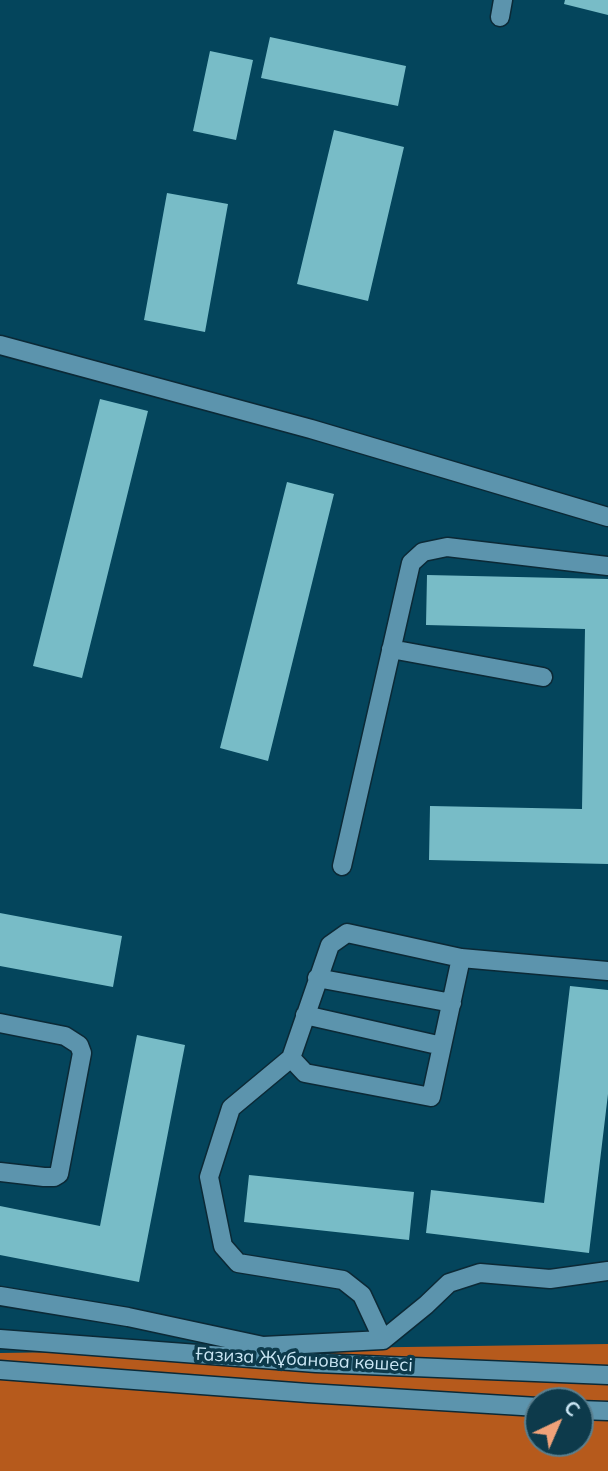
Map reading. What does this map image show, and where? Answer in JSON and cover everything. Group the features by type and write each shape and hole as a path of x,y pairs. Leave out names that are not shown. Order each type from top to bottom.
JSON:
{"street":[{"path":"0,345 311,429 608,517"},
{"path":"342,866 411,563 423,552 447,547 608,566"},
{"path":"391,649 543,677"},
{"path":"383,1340 362,1295 343,1280 239,1263 223,1246 209,1177 231,1108 291,1058 330,945 347,933 461,958 608,971"},
{"path":"291,1058 305,1073 431,1097 461,958"},
{"path":"317,978 452,1003"},
{"path":"305,1015 442,1046"},
{"path":"0,1023 65,1036 79,1045 82,1053 59,1174 44,1177 0,1172"},
{"path":"0,1296 128,1317 263,1346 383,1340 449,1283 480,1273 550,1279 608,1272"},
{"name":"Ғазиза Жұбанова көшесі","path":"0,1339 316,1363 608,1375"},
{"name":"Ғазиза Жұбанова көшесі","path":"0,1370 524,1406"}],"shaded area":[{"path":"608,1344 608,1471 0,1471 0,1353"}],"building":[{"path":"565,0 608,0 608,15 564,4"},
{"path":"270,37 406,66 398,106 261,78"},
{"path":"210,51 253,60 236,140 193,131"},
{"path":"334,130 404,147 368,301 297,284"},
{"path":"167,193 228,204 205,332 144,320"},
{"path":"100,399 148,411 82,678 33,666"},
{"path":"287,482 334,494 268,761 220,748"},
{"path":"427,575 608,579 608,864 429,860 430,806 582,809 585,629 426,625"},
{"path":"0,913 122,936 113,987 0,966"},
{"path":"570,986 608,990 608,1094 589,1253 426,1233 431,1190 544,1203"},
{"path":"137,1035 185,1045 139,1282 0,1255 0,1206 100,1226"},
{"path":"249,1175 414,1192 409,1240 244,1222"}]}
